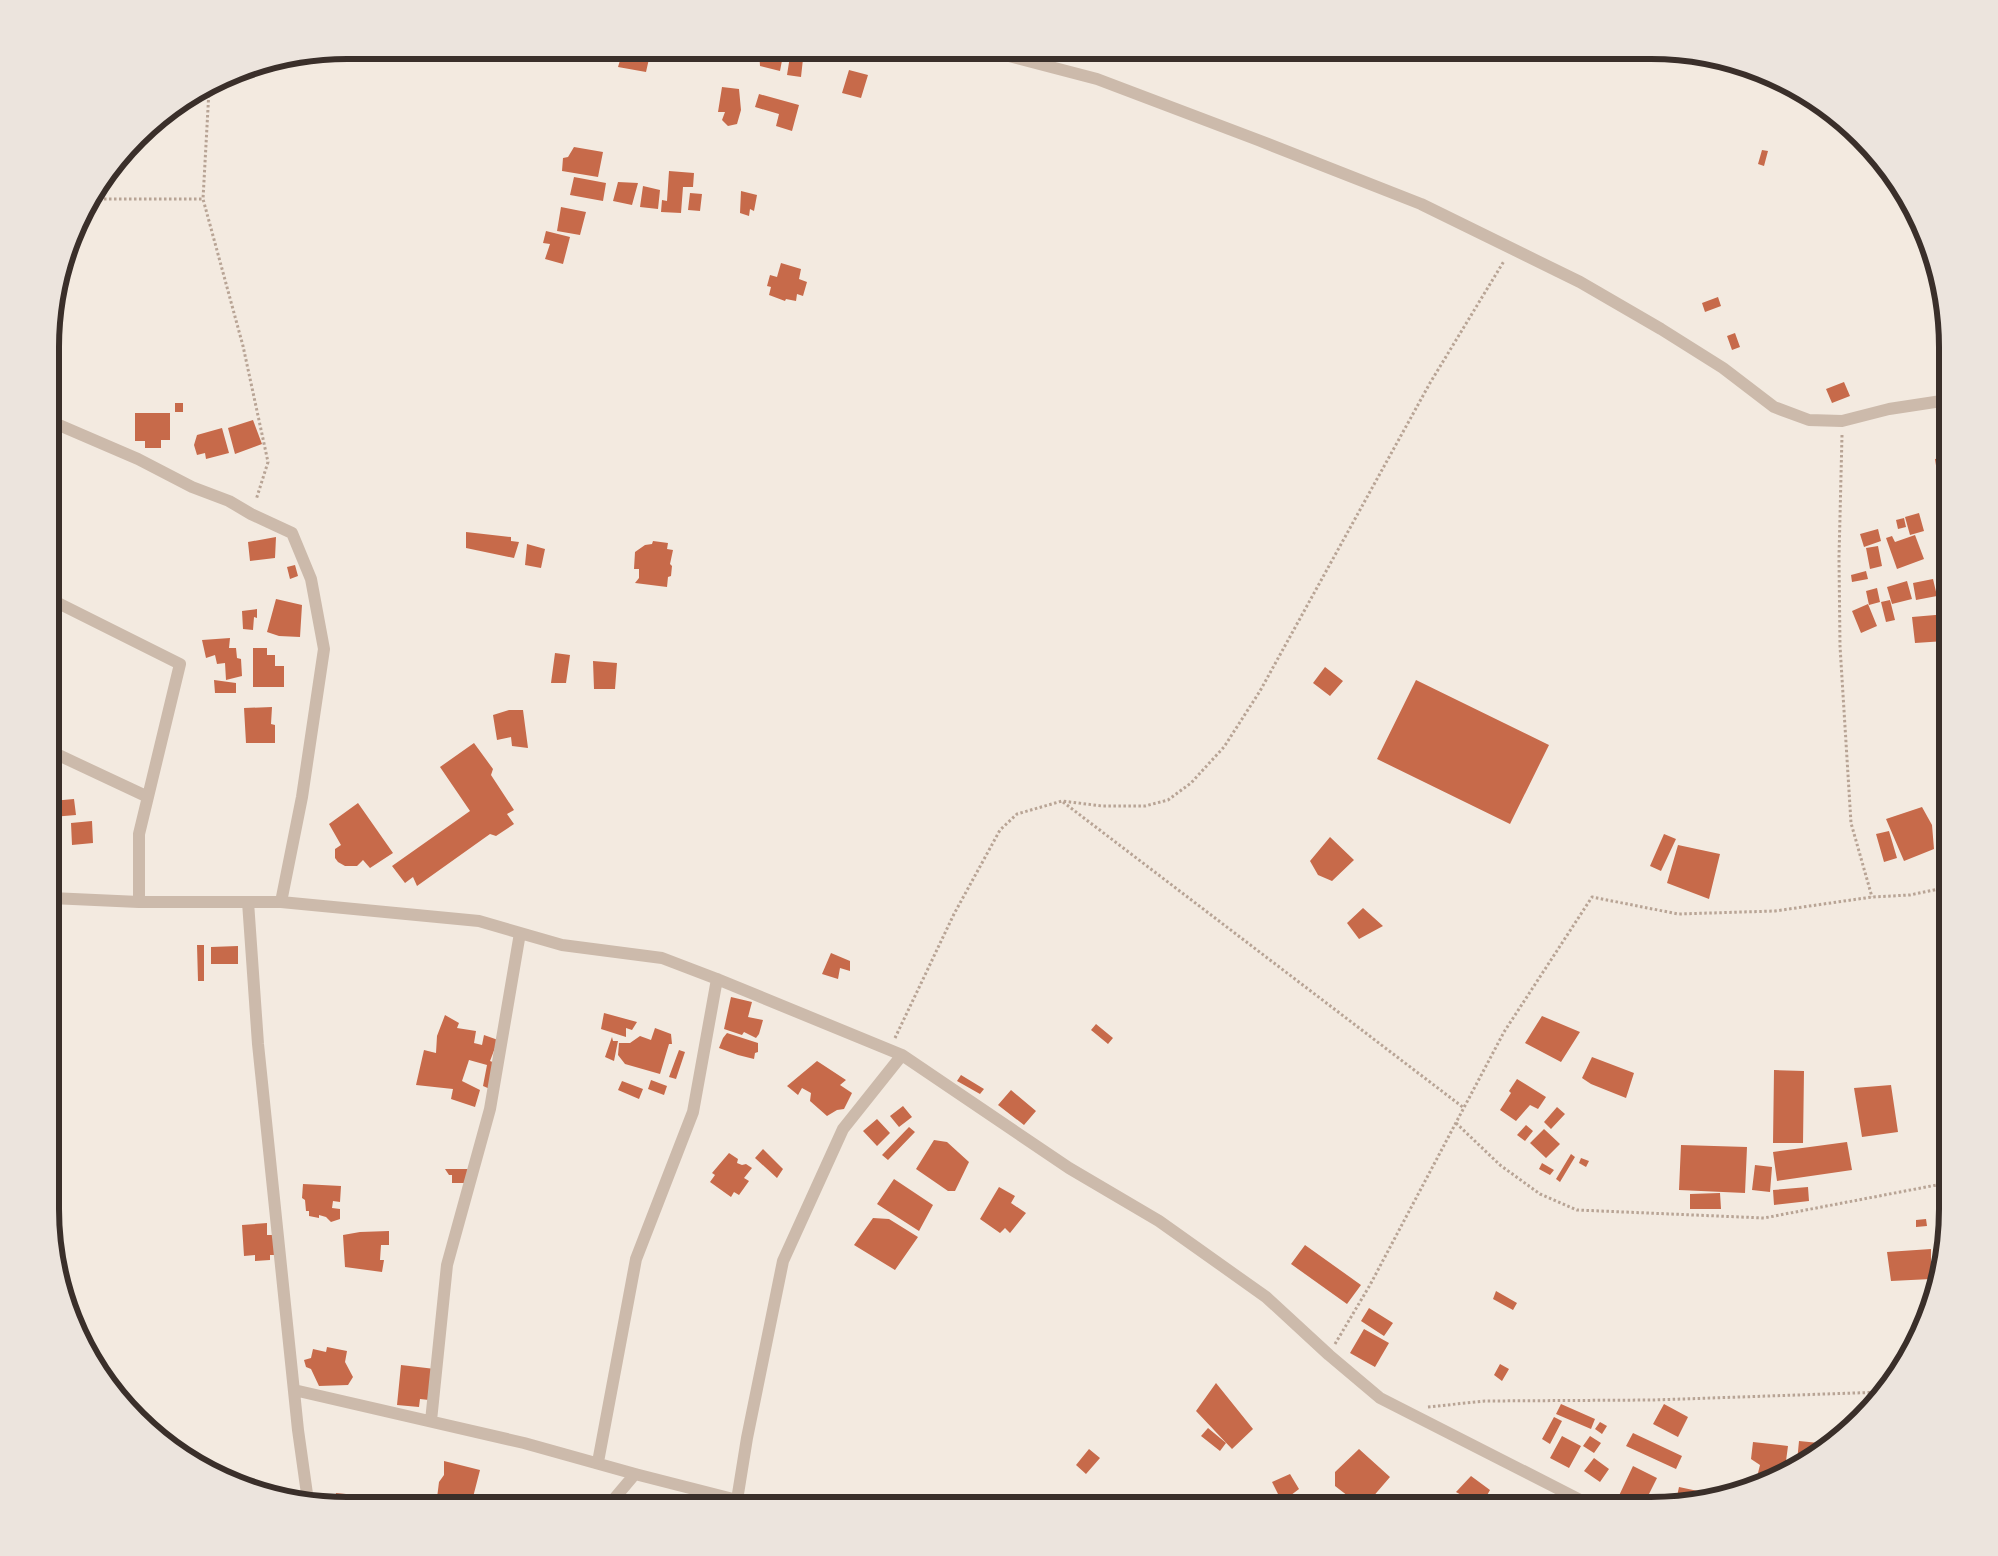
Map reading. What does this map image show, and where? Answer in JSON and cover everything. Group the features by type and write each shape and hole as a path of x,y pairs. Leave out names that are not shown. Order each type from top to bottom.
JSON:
{"street":[{"path":"1020,59 1096,79 1421,204 1580,282 1662,329 1723,368 1774,407 1809,420 1842,421 1889,409 1939,401"},
{"path":"59,425 138,459 192,487 229,500 251,514 292,533 310,578 324,640 319,693 282,902"},
{"path":"59,604 180,664 139,834 139,902"},
{"path":"59,755 148,797"},
{"path":"59,898 139,902 282,902 479,921 562,945 662,958 717,979 902,1055 1069,1168 1159,1221 1266,1297 1329,1355 1380,1398 1574,1497"},
{"path":"248,902 258,1044 294,1390 307,1495"},
{"path":"431,1422 446,1265 490,1109 520,933"},
{"path":"598,1462 636,1260 694,1112 717,979"},
{"path":"739,1497 747,1438 783,1261 843,1129 902,1055"},
{"path":"294,1390 524,1443 598,1462 717,1497"},
{"path":"616,1497 635,1474"}],"path":[{"path":"208,94 203,199 243,346 268,462 251,514"},
{"path":"100,199 203,199"},
{"path":"890,1050 954,914 1000,830 1017,814 1062,801 1102,806 1144,806 1168,800 1191,783 1224,747 1260,691 1430,383 1511,248"},
{"path":"1842,421 1839,557 1840,646 1851,823 1872,897"},
{"path":"1062,801 1464,1108"},
{"path":"1329,1355 1370,1285 1504,1032 1592,897 1678,914 1775,911 1872,897 1910,895 1939,889"},
{"path":"1456,1123 1500,1166 1540,1194 1577,1210 1764,1218 1939,1184"},
{"path":"1403,1410 1485,1402 1654,1400 1874,1392"}],"building":[{"path":"620,59 649,59 646,72 618,67"},
{"path":"760,59 782,59 780,71 760,66"},
{"path":"790,59 803,59 801,77 787,75"},
{"path":"849,70 868,75 861,98 842,93"},
{"path":"722,87 739,89 741,110 737,124 728,126 722,120 725,112 718,112"},
{"path":"759,94 799,105 792,131 776,126 779,114 755,107"},
{"path":"574,147 603,152 598,177 562,171 563,158 568,157"},
{"path":"1762,150 1768,151 1764,166 1758,164"},
{"path":"669,171 694,173 693,187 683,187 681,213 661,212 662,200 667,201"},
{"path":"574,177 606,183 603,201 570,195"},
{"path":"618,182 638,183 632,205 613,201"},
{"path":"643,186 660,190 658,209 640,207"},
{"path":"741,191 757,195 754,211 750,209 749,216 740,213"},
{"path":"690,193 702,194 700,211 688,210"},
{"path":"561,207 586,212 580,235 557,231"},
{"path":"546,231 570,237 563,264 545,259 550,244 543,243"},
{"path":"781,263 801,269 799,279 807,282 803,296 797,294 796,301 786,299 785,301 769,295 771,287 767,286 770,275 777,277"},
{"path":"1718,297 1721,306 1705,312 1702,303"},
{"path":"1735,333 1740,347 1732,350 1727,336"},
{"path":"1844,382 1850,396 1832,403 1826,389"},
{"path":"175,403 183,403 183,412 175,412"},
{"path":"135,413 170,413 170,440 161,440 161,448 145,448 145,441 135,441"},
{"path":"253,420 262,444 235,454 228,428"},
{"path":"222,428 229,453 206,459 205,453 197,455 194,445 197,435"},
{"path":"1939,458 1939,472 1937,472 1935,459"},
{"path":"1919,513 1924,531 1910,535 1905,517"},
{"path":"1904,518 1906,527 1898,529 1896,520"},
{"path":"1878,529 1881,541 1864,547 1860,534"},
{"path":"466,532 511,537 511,541 519,542 514,558 466,548"},
{"path":"1915,535 1924,559 1897,569 1886,538 1892,536 1895,542"},
{"path":"276,537 275,558 250,561 248,542"},
{"path":"653,541 668,543 667,549 673,550 670,564 672,566 671,576 668,577 667,587 635,583 639,578 639,569 634,569 635,552 645,545 652,544"},
{"path":"527,544 545,549 541,568 525,565"},
{"path":"1878,546 1882,566 1870,569 1866,548"},
{"path":"295,565 298,576 290,579 287,567"},
{"path":"1866,571 1868,579 1852,582 1851,575"},
{"path":"1933,579 1937,596 1916,600 1913,583"},
{"path":"1907,581 1912,599 1892,604 1887,587"},
{"path":"1877,588 1880,602 1869,605 1866,591"},
{"path":"276,599 302,605 300,637 279,636 267,632"},
{"path":"1890,600 1895,620 1886,622 1881,602"},
{"path":"1868,604 1877,626 1861,633 1852,611"},
{"path":"257,609 257,618 254,617 253,630 243,629 242,611"},
{"path":"1939,615 1939,641 1915,643 1912,617"},
{"path":"230,638 229,648 236,648 237,658 241,659 242,676 226,680 225,663 217,664 215,655 206,658 202,640"},
{"path":"253,648 267,648 267,655 275,655 275,666 284,666 284,687 253,687"},
{"path":"555,653 570,655 566,683 551,683"},
{"path":"593,661 617,663 615,689 594,689"},
{"path":"1325,667 1343,681 1330,696 1313,683"},
{"path":"214,680 236,683 236,693 215,693"},
{"path":"1416,680 1549,745 1510,824 1377,759"},
{"path":"272,707 271,724 275,725 275,743 246,743 244,708"},
{"path":"509,710 523,710 528,748 512,746 511,737 497,740 493,715"},
{"path":"474,743 493,769 491,775 514,810 507,814 514,824 496,836 490,834 417,886 413,877 405,883 392,866 470,811 440,767"},
{"path":"74,799 76,815 59,816 59,800"},
{"path":"358,803 393,853 370,868 363,860 357,866 345,866 335,858 335,849 341,845 329,824"},
{"path":"1922,807 1932,825 1934,849 1904,861 1886,819"},
{"path":"92,821 93,843 72,845 71,823"},
{"path":"1889,831 1897,858 1884,862 1876,834"},
{"path":"1664,834 1676,839 1661,871 1650,866"},
{"path":"1330,837 1354,860 1332,881 1318,875 1310,861"},
{"path":"1678,845 1720,854 1709,899 1667,883"},
{"path":"1363,908 1383,926 1359,939 1347,923"},
{"path":"197,945 204,945 204,981 198,981"},
{"path":"238,946 238,964 211,964 211,947"},
{"path":"831,953 850,961 850,971 840,968 838,979 822,974"},
{"path":"731,997 752,1002 748,1017 763,1020 756,1038 744,1032 742,1035 724,1029"},
{"path":"604,1013 637,1022 632,1030 626,1028 626,1037 601,1029"},
{"path":"445,1015 459,1023 457,1028 476,1031 474,1043 482,1045 484,1035 498,1040 490,1061 495,1063 490,1089 483,1086 487,1065 469,1060 462,1081 480,1090 475,1107 451,1099 453,1089 416,1085 424,1050 436,1053 437,1036"},
{"path":"1542,1016 1580,1032 1561,1062 1525,1043"},
{"path":"1096,1024 1113,1038 1108,1044 1091,1030"},
{"path":"655,1028 671,1034 672,1044 669,1044 660,1074 625,1064 618,1055 619,1043 630,1043 640,1036 651,1040"},
{"path":"727,1033 758,1043 758,1052 755,1053 754,1059 719,1048"},
{"path":"612,1037 613,1041 618,1041 614,1061 605,1057"},
{"path":"679,1050 685,1052 676,1079 669,1077"},
{"path":"1592,1057 1634,1073 1626,1098 1591,1084 1582,1078"},
{"path":"817,1061 846,1080 840,1085 852,1093 844,1109 837,1110 827,1116 810,1101 811,1093 802,1088 798,1095 787,1086"},
{"path":"1774,1070 1804,1071 1803,1143 1773,1143"},
{"path":"961,1075 984,1089 980,1094 957,1081"},
{"path":"1517,1079 1546,1097 1538,1109 1530,1105 1516,1121 1500,1110"},
{"path":"651,1080 667,1086 664,1095 648,1089"},
{"path":"622,1081 643,1089 639,1099 618,1090"},
{"path":"1891,1085 1898,1132 1862,1137 1854,1088"},
{"path":"1011,1090 1036,1111 1024,1125 998,1105"},
{"path":"903,1106 912,1117 899,1127 890,1116"},
{"path":"1557,1107 1565,1114 1551,1129 1544,1122"},
{"path":"877,1119 890,1133 877,1146 863,1131"},
{"path":"1526,1125 1533,1131 1525,1141 1517,1135"},
{"path":"909,1127 915,1132 888,1160 882,1155"},
{"path":"1544,1129 1560,1144 1546,1158 1530,1143"},
{"path":"934,1140 947,1142 969,1162 955,1191 948,1191 916,1169"},
{"path":"1847,1142 1852,1170 1777,1181 1773,1152"},
{"path":"1681,1145 1747,1147 1745,1193 1679,1190"},
{"path":"763,1149 783,1169 777,1178 755,1158"},
{"path":"729,1153 738,1159 737,1163 746,1164 752,1168 744,1178 749,1181 739,1195 734,1192 731,1197 710,1182 715,1175 712,1173"},
{"path":"1571,1154 1575,1157 1560,1182 1556,1179"},
{"path":"1581,1158 1589,1161 1586,1167 1579,1163"},
{"path":"1542,1163 1554,1170 1550,1175 1539,1169"},
{"path":"1755,1165 1772,1167 1770,1192 1752,1190"},
{"path":"445,1169 469,1169 469,1183 452,1183 452,1175 449,1175"},
{"path":"894,1179 933,1205 919,1231 877,1204"},
{"path":"303,1184 341,1186 340,1202 333,1201 332,1208 340,1209 340,1219 331,1222 326,1217 319,1215 319,1218 309,1216 309,1211 306,1211 305,1200 302,1198"},
{"path":"999,1187 1015,1196 1011,1203 1026,1213 1010,1233 1005,1228 1000,1233 980,1219"},
{"path":"1808,1187 1809,1201 1774,1205 1773,1190"},
{"path":"1720,1193 1721,1209 1690,1209 1690,1194"},
{"path":"873,1218 889,1219 918,1237 895,1270 854,1245"},
{"path":"1926,1219 1927,1226 1916,1227 1916,1220"},
{"path":"267,1223 267,1235 275,1235 277,1255 270,1255 270,1260 255,1261 255,1255 244,1256 242,1225"},
{"path":"389,1231 389,1245 381,1245 380,1260 384,1260 382,1272 345,1267 343,1235 360,1232"},
{"path":"1305,1245 1361,1285 1347,1304 1291,1264"},
{"path":"1931,1249 1930,1279 1891,1281 1887,1252"},
{"path":"1496,1291 1517,1303 1513,1310 1493,1299"},
{"path":"1369,1308 1393,1323 1384,1336 1361,1321"},
{"path":"1364,1329 1389,1343 1375,1367 1350,1353"},
{"path":"327,1347 347,1351 345,1362 353,1377 348,1385 319,1386 311,1369 306,1367 304,1360 311,1358 313,1349 326,1352"},
{"path":"1500,1364 1509,1369 1502,1381 1494,1375"},
{"path":"401,1365 435,1369 429,1400 420,1399 419,1407 397,1405"},
{"path":"1216,1383 1253,1429 1232,1449 1196,1411"},
{"path":"1561,1404 1595,1419 1591,1429 1556,1414"},
{"path":"1664,1404 1688,1417 1678,1437 1653,1424"},
{"path":"1554,1417 1562,1421 1550,1444 1542,1439"},
{"path":"1600,1422 1607,1426 1602,1434 1595,1429"},
{"path":"1208,1428 1226,1443 1220,1451 1201,1436"},
{"path":"1633,1433 1682,1456 1676,1469 1626,1446"},
{"path":"1562,1436 1581,1446 1569,1468 1550,1458"},
{"path":"1590,1436 1601,1443 1594,1453 1583,1446"},
{"path":"1799,1441 1820,1443 1811,1449 1797,1457"},
{"path":"1753,1442 1788,1446 1786,1461 1791,1461 1764,1474 1758,1473 1760,1465 1751,1459"},
{"path":"1089,1449 1100,1458 1086,1474 1076,1465"},
{"path":"1359,1449 1390,1477 1373,1497 1349,1497 1335,1486 1335,1472"},
{"path":"1594,1458 1609,1469 1600,1482 1584,1471"},
{"path":"444,1461 480,1470 473,1497 437,1497 439,1482 444,1475"},
{"path":"1633,1466 1657,1478 1648,1497 1618,1497"},
{"path":"1290,1474 1299,1489 1289,1497 1280,1497 1272,1482"},
{"path":"1471,1476 1490,1490 1486,1497 1465,1497 1456,1492"},
{"path":"1679,1487 1705,1492 1689,1495 1677,1496"},
{"path":"336,1493 355,1495 355,1497 336,1497"}]}
